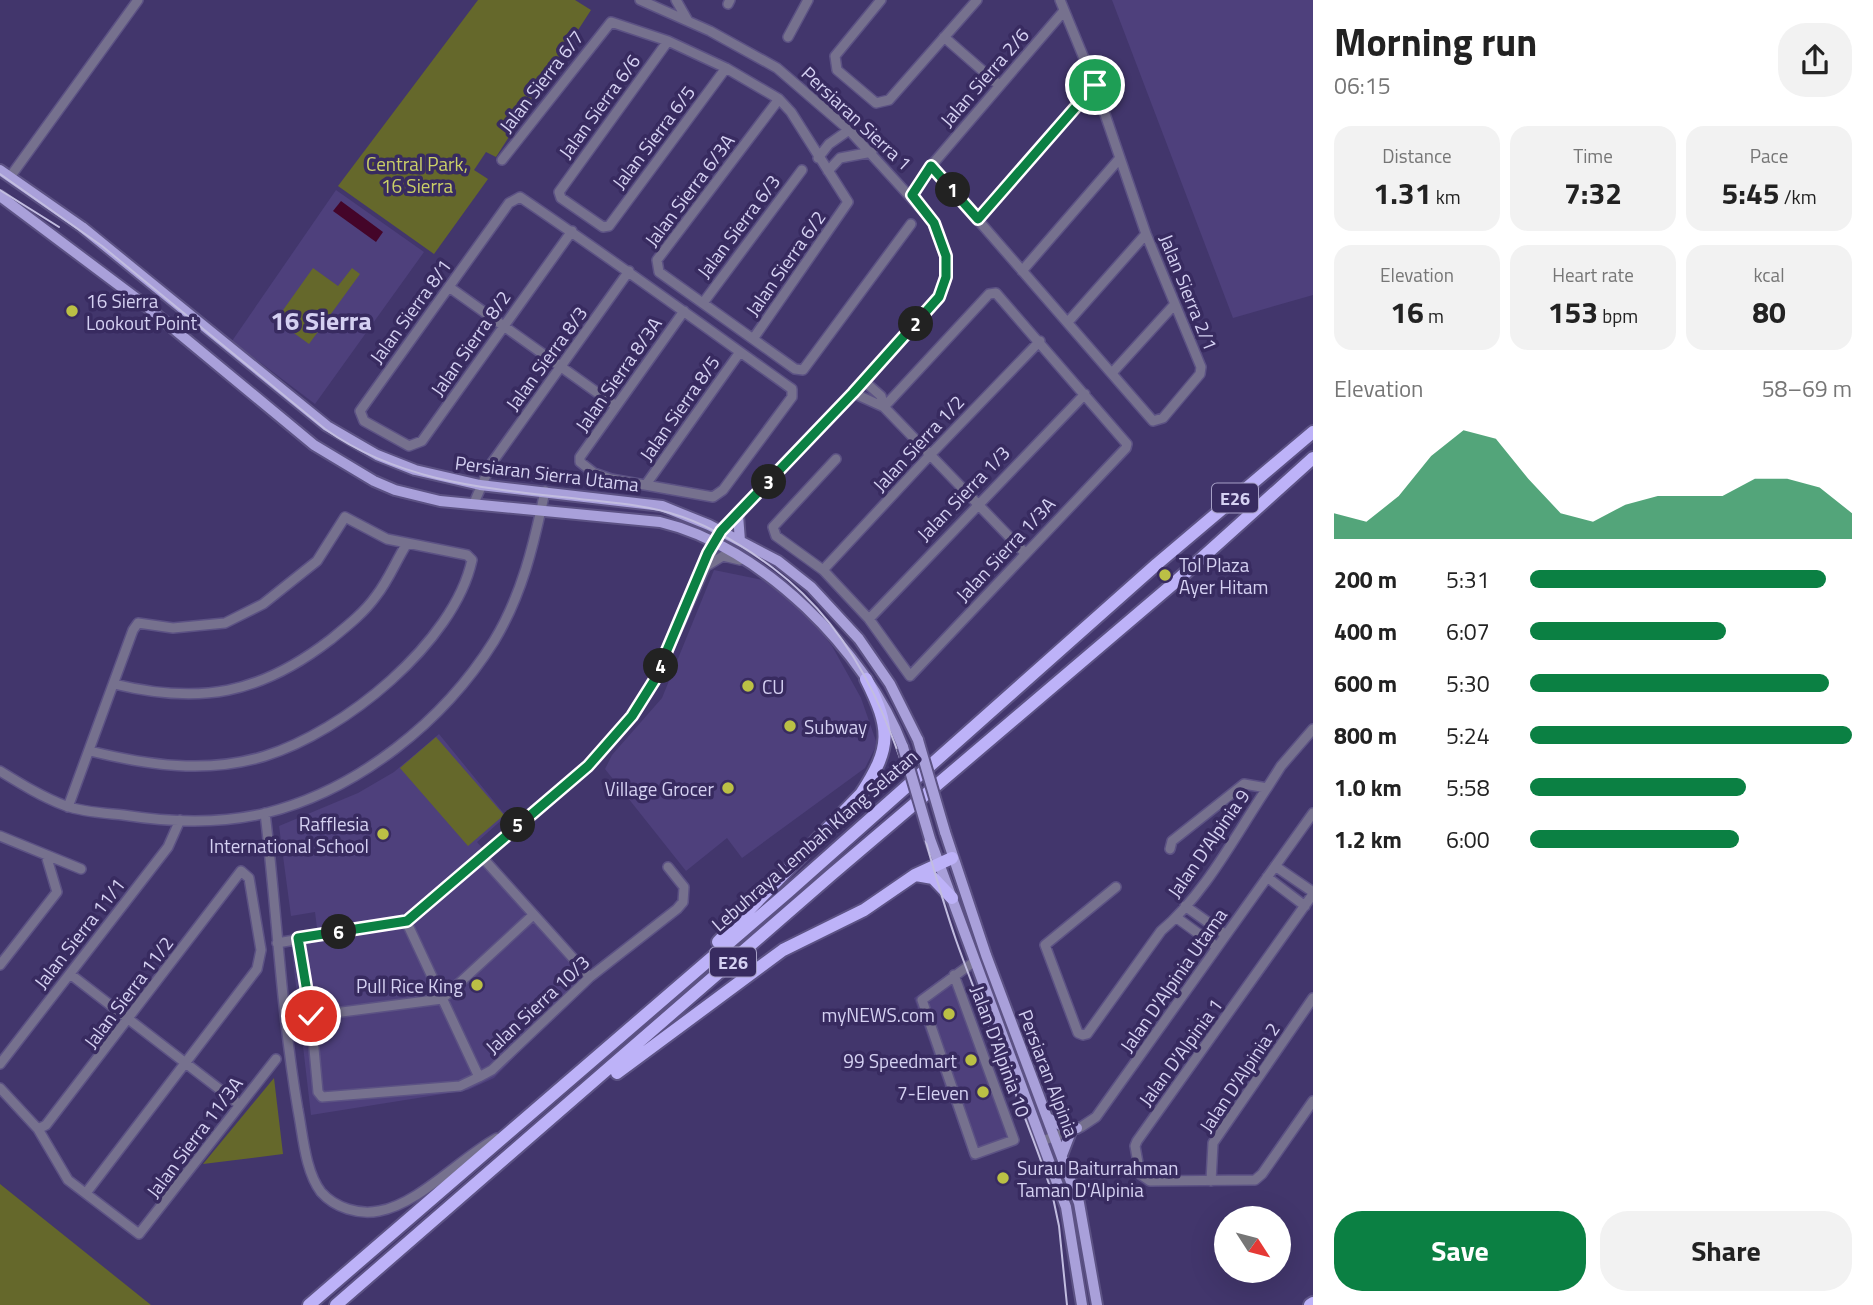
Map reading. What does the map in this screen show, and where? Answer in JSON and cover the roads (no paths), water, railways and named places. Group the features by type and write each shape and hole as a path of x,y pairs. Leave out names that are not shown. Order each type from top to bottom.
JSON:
{"highway":[{"name":"Lebuhraya Lembah Klang Selatan","path":"309,1305 685,978 788,892 1147,573 1313,432"},
{"name":"Lebuhraya Lembah Klang Selatan","path":"336,1305 831,875 1173,584 1313,458"},
{"path":"685,978 754,902 861,794 879,766 886,747 885,728 881,710 866,678"},
{"path":"480,1182 625,1066 749,973 783,950 864,910 915,875 952,858"},
{"path":"915,875 933,878 952,898"}],"main road":[{"name":"Persiaran Sierra Utama","path":"0,170 82,227 343,437 415,470 480,485 662,506 718,537 795,598 866,678 886,708 903,747 930,839"},
{"name":"Persiaran Sierra Utama","path":"0,196 140,301 314,445 395,490 440,501 660,522 740,541 792,570 833,610 890,684 918,740 945,832"},
{"path":"738,515 740,541"},
{"name":"Persiaran Alpinia","path":"945,832 952,858 1079,1203 1090,1252 1097,1305"},
{"name":"Persiaran Alpinia","path":"930,839 1066,1207 1076,1254 1082,1305"},
{"path":"1048,1118 1075,1129 1062,1155"},
{"path":"1076,1254 1090,1252"}],"street":[{"path":"10,177 138,0"},
{"name":"Persiaran Sierra 1","path":"640,0 690,22 777,68 849,130 912,195 934,223 946,256 946,277 939,297 718,537"},
{"path":"667,12 674,0 690,22"},
{"path":"788,37 808,0"},
{"path":"881,0 835,56 837,70 876,103 889,100 977,0"},
{"name":"Jalan Sierra 2/1","path":"931,166 1153,421 1163,418 1200,374 1201,367 1146,234 1095,85 1060,0"},
{"name":"Jalan Sierra 2/6","path":"912,195 931,166 1063,12"},
{"name":"Jalan Sierra 6/7","path":"502,160 608,24 616,22 668,41"},
{"path":"944,37 999,85"},
{"path":"668,41 726,68 779,99 791,112 828,171 840,158 872,152"},
{"name":"Jalan Sierra 6/6","path":"608,226 603,227 561,198 559,192 668,41"},
{"name":"Jalan Sierra 6/5","path":"608,226 726,68"},
{"path":"978,219 1095,85"},
{"name":"Jalan Sierra 6/3A","path":"779,99 657,260 659,272 795,369 803,370 911,224"},
{"path":"818,158 829,144 849,130"},
{"path":"1022,271 1120,158"},
{"name":"Jalan Sierra 6/3","path":"703,303 802,170"},
{"name":"Jalan Sierra 6/2","path":"753,339 846,207 846,197 828,171"},
{"name":"Jalan Sierra 8/1","path":"384,435 364,421 360,411 509,203 520,197 572,231"},
{"path":"572,231 792,389 792,397 723,490 706,498 647,484"},
{"name":"Jalan Sierra 8/2","path":"384,435 409,446 422,441 572,231"},
{"path":"1068,322 1146,234"},
{"name":"Jalan Sierra 8/3","path":"474,503 491,464 629,271"},
{"path":"449,287 617,406"},
{"path":"884,407 989,294 996,293 1085,394"},
{"path":"1112,373 1174,305"},
{"name":"Jalan Sierra 8/3A","path":"647,484 611,479 594,473 580,462 580,457 684,311"},
{"name":"Jalan Sierra 1/2","path":"823,570 1040,341"},
{"name":"Jalan Sierra 8/5","path":"647,484 740,352"},
{"path":"864,381 881,396 884,407"},
{"path":"853,393 884,407 1024,552"},
{"name":"Jalan Sierra 1/3A","path":"869,619 910,676 1024,552 1126,448 1127,444 1085,394"},
{"name":"Jalan Sierra 1/3","path":"869,619 977,503 1085,394"},
{"path":"836,459 773,527 776,536 823,570 869,619"},
{"path":"0,771 68,807 147,819 180,820 265,813 343,782 393,749 445,704 494,640 519,591 530,562 545,491"},
{"path":"68,807 81,778 90,751 135,626 142,623 173,628 225,622 263,604 317,561 341,519 348,518 387,539 406,545 467,555 471,564 454,602 429,642 407,667 349,712 300,741 264,756 178,767 143,764 90,751"},
{"path":"277,943 407,921 588,766 632,716 654,681 718,537"},
{"path":"114,684 157,695 182,696 241,689 271,677 303,660 350,623 377,596 406,545"},
{"path":"701,574 713,560 723,556 750,563"},
{"name":"Jalan D'Alpinia 9","path":"1116,887 1045,945 1078,1033 1087,1034 1161,931 1177,918 1281,766 1313,729"},
{"name":"Jalan D'Alpinia 9","path":"1170,849 1172,841 1244,784 1267,788"},
{"path":"265,813 285,1035 306,1153 321,1191 334,1203 352,1211 380,1212 403,1202 472,1151 510,1131"},
{"name":"Jalan D'Alpinia Utama","path":"1042,1141 1075,1129 1096,1117 1313,813"},
{"name":"Jalan Sierra 11/1","path":"0,1064 168,847 180,820"},
{"path":"0,836 80,869"},
{"path":"0,965 57,892 46,855"},
{"path":"481,856 532,916 590,977"},
{"path":"1275,866 1313,893"},
{"name":"Jalan Sierra 10/3","path":"311,1016 318,1092 322,1097 460,1086 492,1070 590,977 677,909 683,902 684,887 668,867"},
{"name":"Jalan Sierra 11/2","path":"38,1129 46,1125 241,871 249,878 261,960 186,1062"},
{"path":"1281,888 1290,876"},
{"path":"1266,877 1305,906"},
{"name":"Jalan D'Alpinia 1","path":"1313,893 1135,1146 1140,1174 1150,1181 1255,1180 1313,1101"},
{"path":"1185,906 1226,935"},
{"path":"298,938 311,1016 442,999 532,916"},
{"path":"1177,918 1217,947"},
{"path":"407,921 479,1077"},
{"path":"954,975 975,961"},
{"path":"70,974 240,1105"},
{"name":"Jalan D'Alpinia 10","path":"954,975 1014,1140 975,1154 922,1000 954,975"},
{"name":"Jalan D'Alpinia 2","path":"1211,1181 1213,1143 1313,998"},
{"name":"Jalan Sierra 11/3A","path":"86,1193 139,1234 276,1059"},
{"path":"0,1088 38,1129 61,1171 86,1193 186,1062"}],"railway":[{"path":"0,174 102,246 325,429 355,448 419,473 452,481 640,506 684,518 711,529 749,551 773,568 814,605 846,646 872,691 893,738 956,940 1052,1193 1059,1226 1067,1305"},
{"path":"0,190 59,227"}],"place":[{"name":"16 Sierra Lookout Point","path":"72,311"},
{"name":"Tol Plaza Ayer Hitam","path":"1165,575"},
{"name":"CU","path":"748,686"},
{"name":"Subway","path":"790,726"},
{"name":"Village Grocer","path":"728,788"},
{"name":"Rafflesia International School","path":"383,834"},
{"name":"Pull Rice King","path":"477,985"},
{"name":"myNEWS.com","path":"949,1014"},
{"name":"99 Speedmart","path":"971,1060"},
{"name":"7-Eleven","path":"983,1092"},
{"name":"Surau Baiturrahman Taman D'Alpinia","path":"1003,1178"}],"district":[{"name":"16 Sierra","path":"321,320"}],"park label":[{"name":"Central Park, 16 Sierra","path":"417,174"}]}
